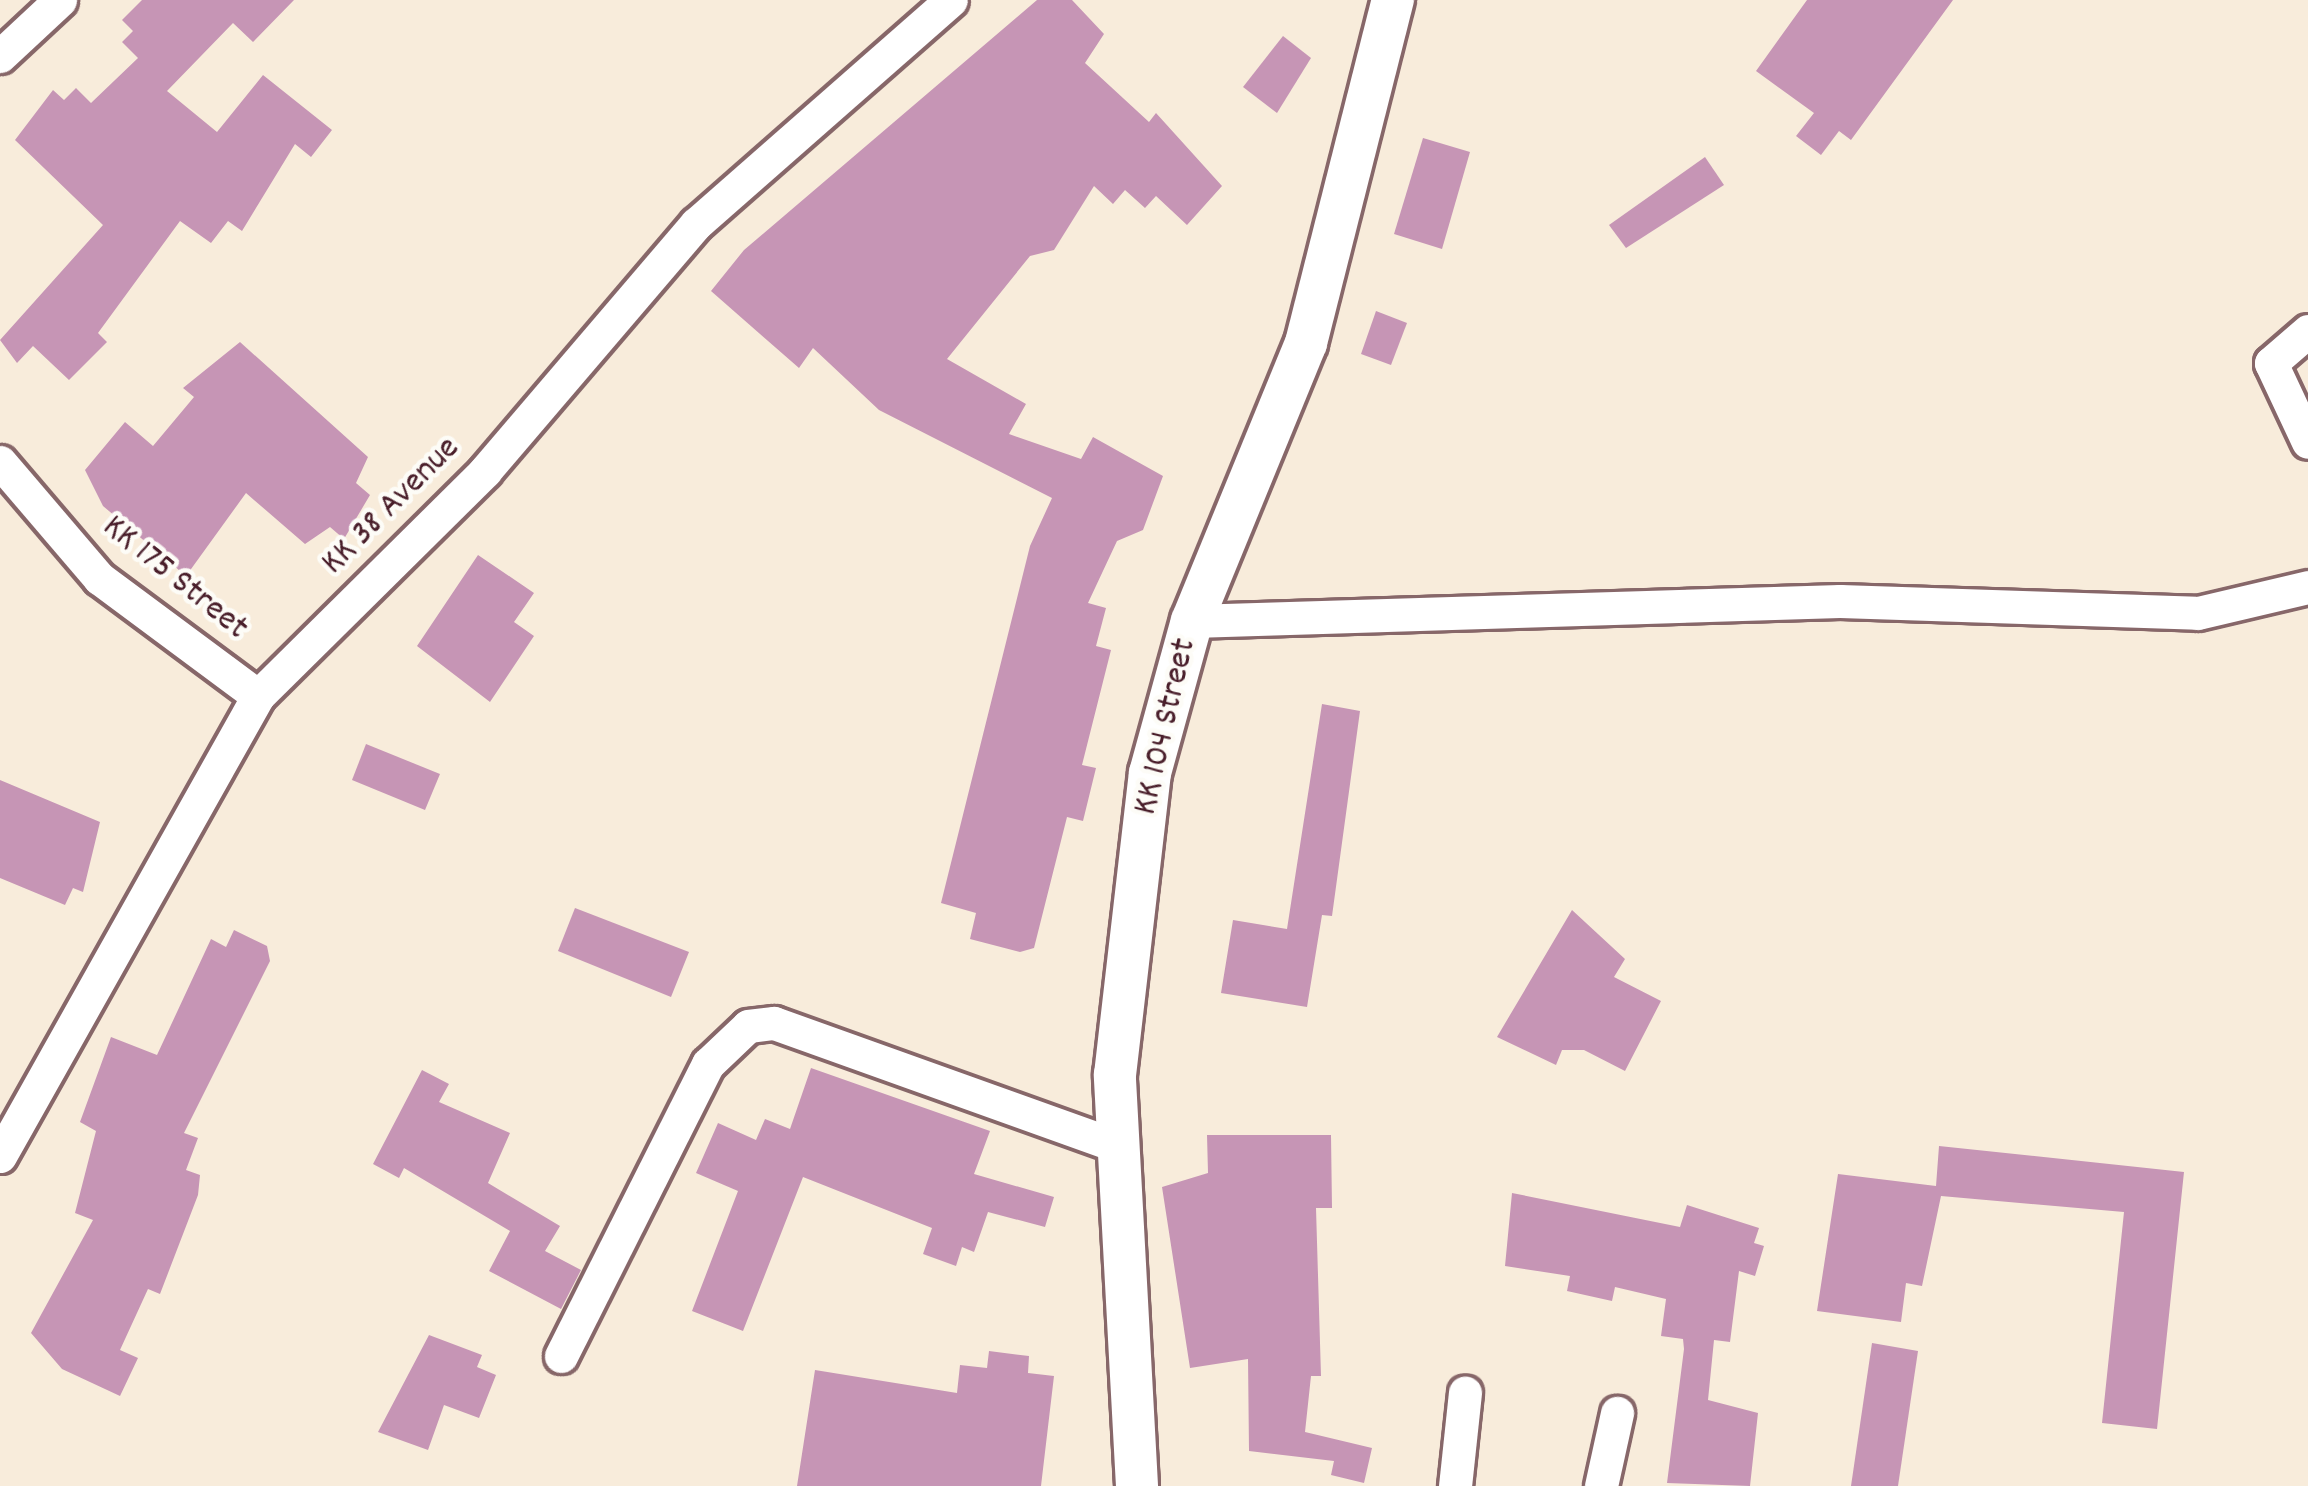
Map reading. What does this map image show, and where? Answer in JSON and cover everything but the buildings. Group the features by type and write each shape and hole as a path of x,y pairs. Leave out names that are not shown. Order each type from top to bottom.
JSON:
{"street":[{"path":"0,56 60,0"},
{"name":"KK 38 Avenue","path":"0,1156 258,696 485,471 696,224 951,0"},
{"name":"KK 104 Street","path":"1137,1486 1114,1145 1150,773 1192,621 1306,343 1393,0"},
{"path":"2308,331 2271,363 2308,442"},
{"name":"KK 175 Street","path":"4,484 99,578 258,696"},
{"path":"1192,621 1840,601 2198,613 2308,587"},
{"path":"561,1355 708,1064 748,1026 773,1023 1114,1145"},
{"path":"1455,1486 1465,1393"},
{"path":"1601,1486 1617,1413"}]}
